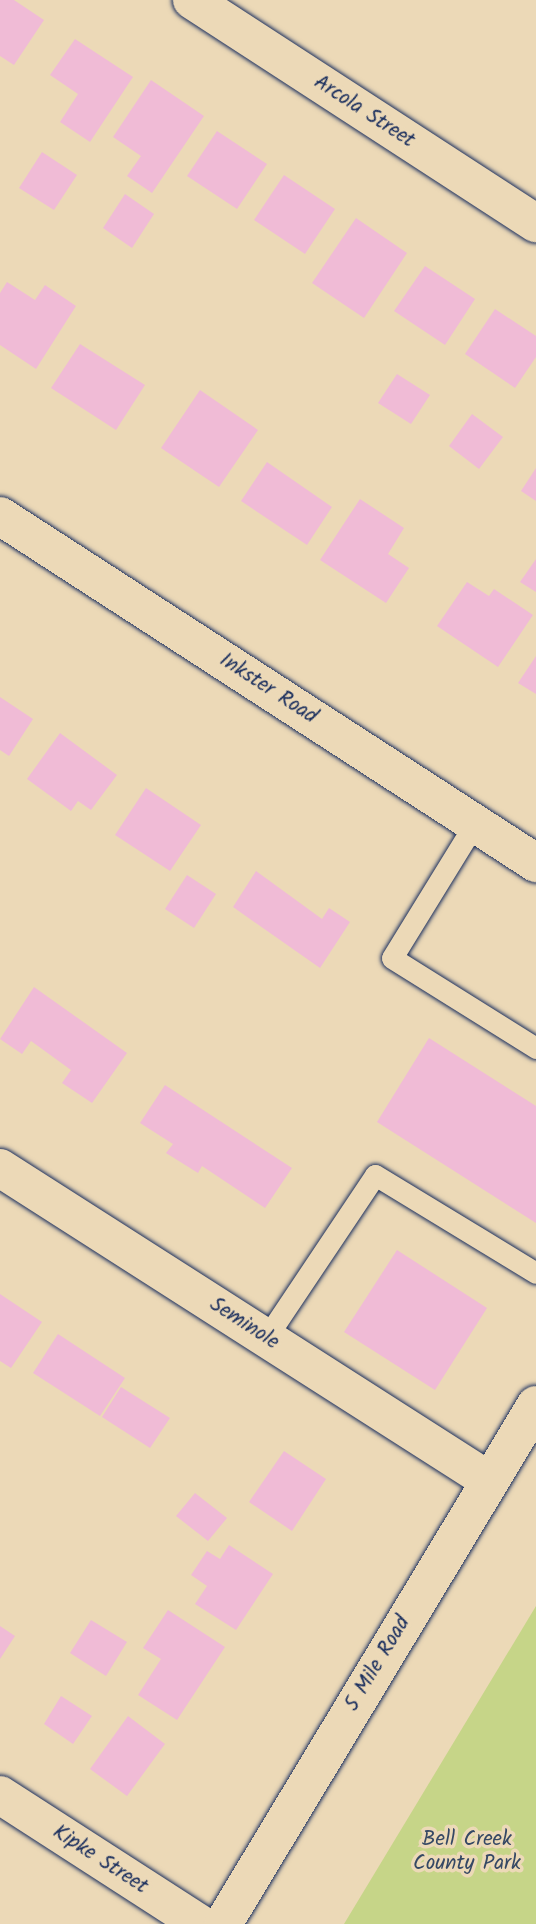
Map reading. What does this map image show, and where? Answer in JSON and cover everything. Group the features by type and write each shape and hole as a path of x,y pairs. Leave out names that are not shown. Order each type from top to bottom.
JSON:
{"main road":[{"name":"Arcola Street","path":"192,0 536,223"},
{"name":"Inkster Road","path":"0,516 536,863"},
{"name":"Seminole","path":"0,1168 488,1480"},
{"name":"5 Mile Road","path":"223,1924 488,1480 536,1405"},
{"name":"Kipke Street","path":"0,1795 200,1924"}],"lane":[{"path":"475,823 393,958 536,1048"},
{"path":"266,1338 375,1175 536,1273"}],"green space":[{"name":"Bell Creek County Park","path":"536,1606 536,1924 344,1924"}],"building":[{"path":"0,0 14,0 44,20 14,65 0,56"},
{"path":"75,39 133,77 90,142 60,122 78,94 50,75"},
{"path":"151,80 204,116 152,193 127,176 141,156 113,137"},
{"path":"217,131 267,164 237,209 187,176"},
{"path":"42,152 77,175 54,210 19,188"},
{"path":"284,175 335,209 305,254 254,220"},
{"path":"125,194 154,214 132,248 103,228"},
{"path":"356,218 407,253 364,318 312,283"},
{"path":"425,266 475,299 445,345 394,311"},
{"path":"7,282 35,300 45,285 76,306 36,369 0,345 0,293"},
{"path":"495,309 536,336 536,357 515,388 465,354"},
{"path":"80,344 145,385 116,430 51,388"},
{"path":"397,374 430,395 411,424 378,403"},
{"path":"200,390 258,430 219,487 161,448"},
{"path":"472,414 503,437 479,469 449,446"},
{"path":"267,462 332,507 307,545 241,501"},
{"path":"536,468 536,501 521,491"},
{"path":"360,499 404,528 388,554 409,568 386,603 320,560"},
{"path":"536,559 536,592 520,582"},
{"path":"467,582 489,596 494,589 533,615 498,667 437,626"},
{"path":"536,656 536,694 518,683"},
{"path":"0,697 33,719 9,756 0,750"},
{"path":"60,733 117,775 91,810 78,801 71,811 27,779"},
{"path":"146,788 201,825 170,871 115,835"},
{"path":"256,871 322,919 329,908 350,922 320,968 233,907"},
{"path":"187,875 216,894 194,928 165,909"},
{"path":"34,987 127,1053 92,1103 62,1083 71,1070 31,1041 22,1054 0,1039"},
{"path":"429,1038 536,1106 536,1223 377,1122"},
{"path":"165,1085 292,1168 265,1208 202,1166 198,1173 166,1153 173,1144 140,1123"},
{"path":"397,1250 487,1308 435,1390 344,1332"},
{"path":"0,1294 42,1322 11,1368 0,1361"},
{"path":"58,1334 125,1378 100,1416 33,1373"},
{"path":"121,1387 170,1418 150,1448 102,1417"},
{"path":"284,1451 326,1479 292,1531 249,1502"},
{"path":"195,1493 227,1518 208,1541 176,1516"},
{"path":"229,1545 273,1574 236,1630 195,1604 207,1586 191,1575 207,1551 220,1559"},
{"path":"168,1610 225,1647 177,1720 138,1695 161,1659 143,1648"},
{"path":"91,1620 127,1642 106,1676 70,1653"},
{"path":"0,1626 15,1636 0,1659"},
{"path":"61,1696 92,1716 73,1744 44,1724"},
{"path":"128,1716 165,1744 127,1796 90,1769"}]}
